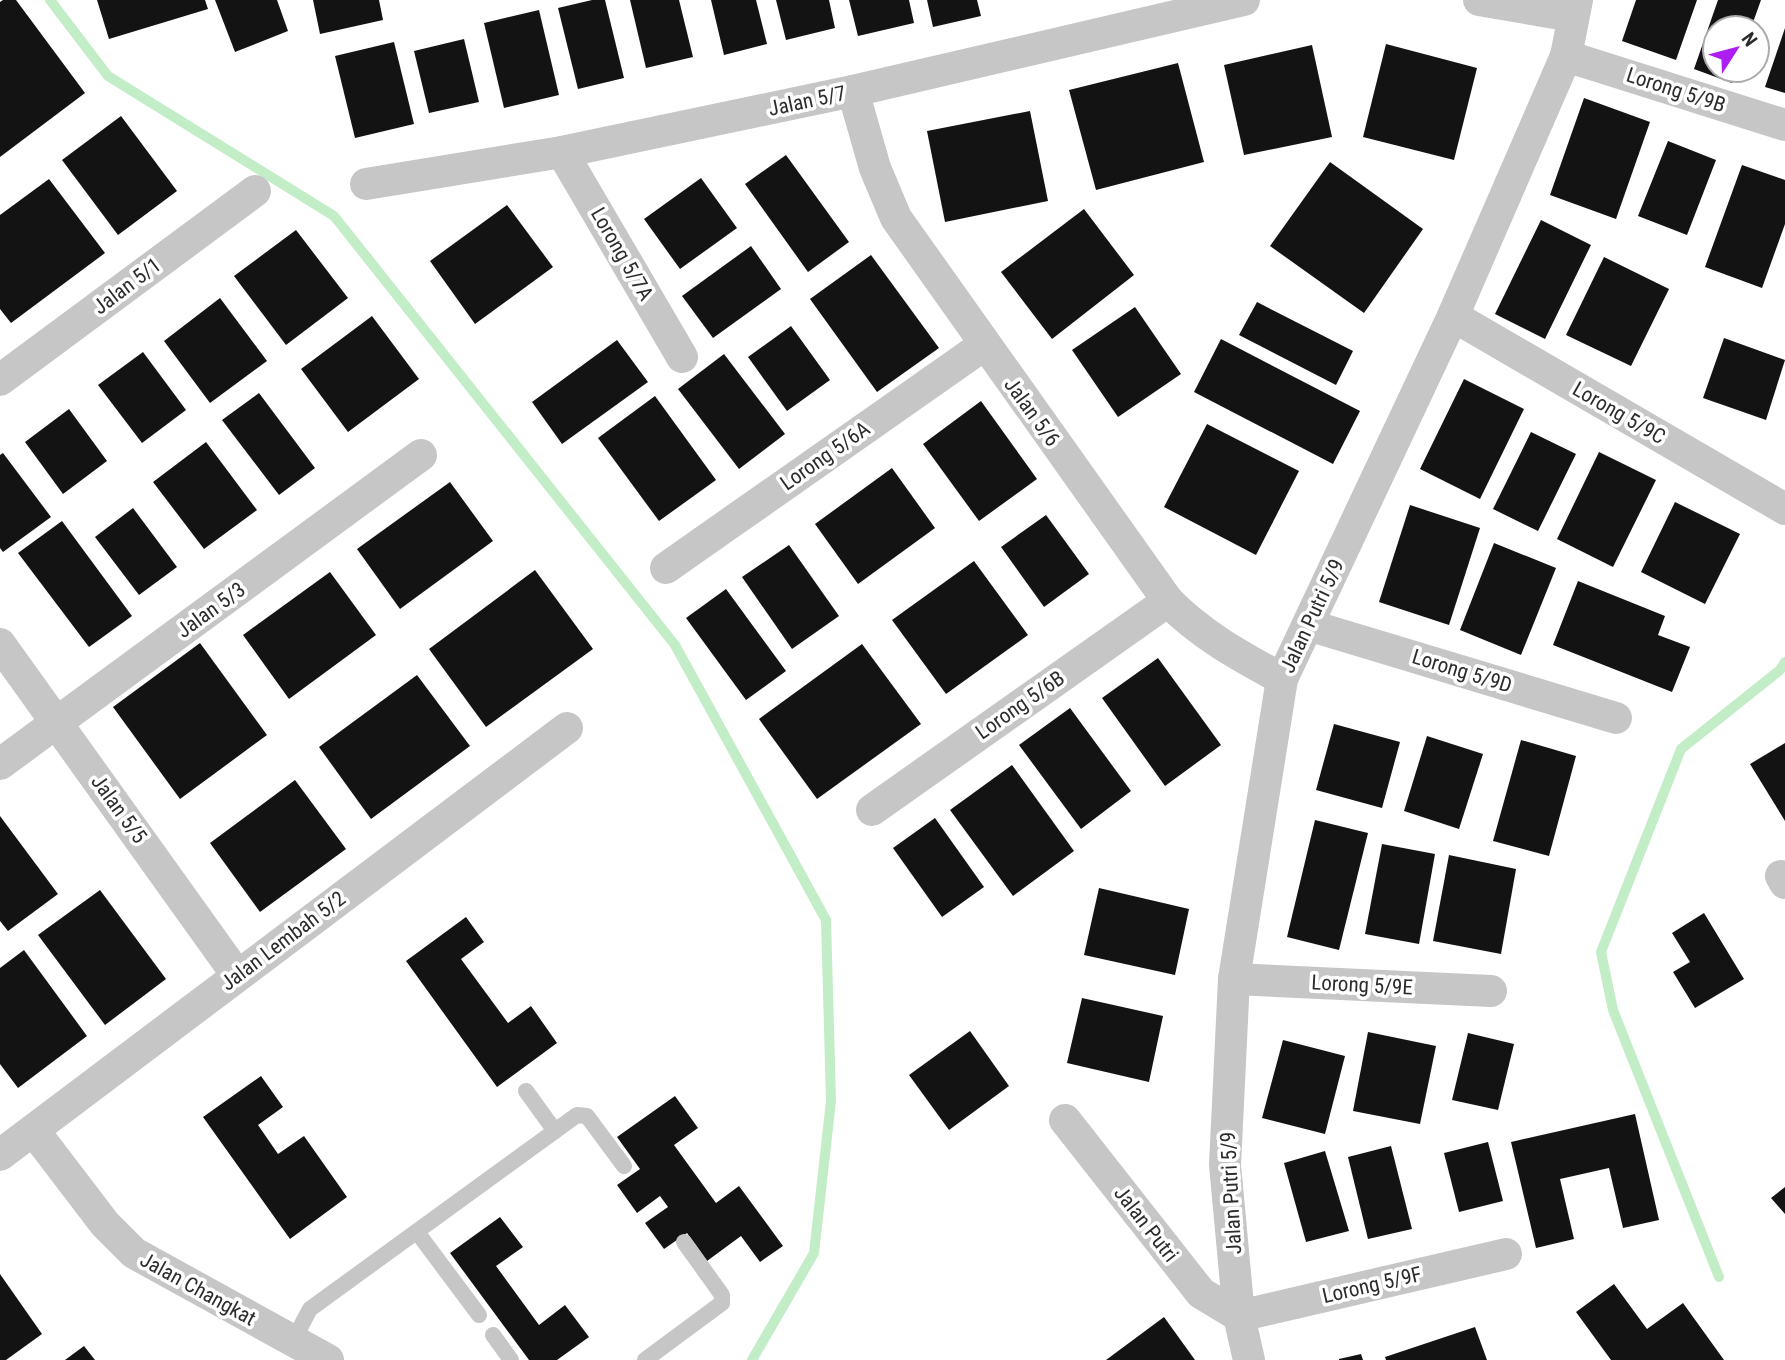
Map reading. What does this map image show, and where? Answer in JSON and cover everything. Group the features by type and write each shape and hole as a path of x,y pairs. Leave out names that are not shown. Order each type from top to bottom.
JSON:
{"street":[{"name":"Jalan 5/7","path":"366,184 562,152 853,91 1244,0"},
{"path":"1479,0 1575,8"},
{"name":"Jalan Putri 5/9","path":"1249,1360 1239,1316 1225,1165 1234,979 1282,679 1452,316 1566,56 1575,8"},
{"name":"Lorong 5/9B","path":"1566,56 1785,125"},
{"name":"Jalan 5/6","path":"853,91 874,168 890,206 984,345 1168,601 1192,626 1212,640 1282,679"},
{"name":"Lorong 5/7A","path":"562,152 682,357"},
{"name":"Jalan 5/1","path":"0,380 255,191"},
{"name":"Lorong 5/9C","path":"1452,316 1785,509"},
{"name":"Lorong 5/6A","path":"666,568 984,345"},
{"name":"Jalan 5/3","path":"0,764 421,455"},
{"name":"Lorong 5/6B","path":"872,810 1168,601"},
{"name":"Lorong 5/9D","path":"1308,625 1616,718"},
{"name":"Jalan 5/5","path":"0,644 237,975"},
{"name":"Jalan Lembah 5/2","path":"0,1155 567,728"},
{"name":"Lorong 5/9E","path":"1234,979 1491,991"},
{"name":"Jalan Putri","path":"1065,1120 1202,1293 1239,1316"},
{"name":"Jalan Changkat","path":"34,1130 80,1194 134,1253 328,1360"},
{"name":"Lorong 5/9F","path":"1239,1316 1506,1254"}],"lane":[{"path":"526,1091 555,1131"},
{"path":"293,1341 310,1309 577,1115 587,1116 624,1166"},
{"path":"417,1232 479,1315"},
{"path":"645,1360 722,1303 722,1295 684,1242"},
{"path":"493,1335 511,1360"}],"building":[{"path":"16,0 85,93 0,157 0,2"},
{"path":"97,0 205,0 208,9 109,39"},
{"path":"215,0 277,0 288,31 235,52"},
{"path":"313,0 379,0 383,20 320,34"},
{"path":"592,0 605,0 624,78 578,89 558,8"},
{"path":"630,0 679,0 693,57 646,68"},
{"path":"711,0 756,0 767,44 724,55"},
{"path":"776,0 829,0 835,28 786,40"},
{"path":"849,0 909,0 914,23 858,36"},
{"path":"927,0 977,0 981,16 933,27"},
{"path":"1636,0 1697,0 1676,60 1622,41"},
{"path":"1718,0 1761,0 1756,14 1713,14"},
{"path":"539,10 559,95 504,108 484,23"},
{"path":"1785,28 1785,93 1765,87 1766,84 1771,84 1771,69"},
{"path":"464,39 479,102 429,113 414,51"},
{"path":"394,42 414,124 355,138 335,56"},
{"path":"1386,44 1477,68 1454,160 1363,137"},
{"path":"1312,45 1332,137 1244,155 1224,65"},
{"path":"1701,49 1701,72 1694,69"},
{"path":"1178,63 1204,162 1096,190 1069,90"},
{"path":"1584,98 1650,122 1616,219 1550,195"},
{"path":"1030,111 1048,201 945,222 927,131"},
{"path":"121,116 177,191 118,235 62,160"},
{"path":"1668,141 1716,160 1687,235 1638,216"},
{"path":"786,155 849,242 808,272 745,184"},
{"path":"1330,162 1423,229 1364,313 1270,246"},
{"path":"1742,165 1785,180 1785,224 1762,288 1705,267"},
{"path":"701,178 737,228 680,269 644,219"},
{"path":"49,179 105,253 11,323 0,309 0,215"},
{"path":"507,205 553,267 475,324 430,261"},
{"path":"1084,209 1134,275 1052,339 1001,272"},
{"path":"1541,220 1591,245 1545,339 1495,314"},
{"path":"296,230 348,298 286,345 234,276"},
{"path":"751,246 781,289 713,338 682,296"},
{"path":"871,255 939,348 877,392 810,299"},
{"path":"1604,257 1669,289 1631,366 1566,335"},
{"path":"220,298 267,361 210,403 164,341"},
{"path":"1257,302 1353,351 1336,385 1239,335"},
{"path":"1135,307 1181,374 1118,417 1072,350"},
{"path":"372,316 419,379 348,432 301,369"},
{"path":"791,326 830,380 787,411 748,357"},
{"path":"1724,338 1785,360 1766,420 1703,398"},
{"path":"1221,339 1360,411 1333,464 1194,392"},
{"path":"617,340 648,382 562,444 532,402"},
{"path":"143,352 186,410 142,443 98,385"},
{"path":"724,354 785,434 739,469 678,389"},
{"path":"1464,379 1524,409 1480,499 1420,469"},
{"path":"259,393 315,468 279,495 222,420"},
{"path":"655,396 716,480 659,521 598,438"},
{"path":"981,401 1037,479 979,521 923,444"},
{"path":"69,409 107,461 63,494 25,442"},
{"path":"1207,424 1299,471 1256,555 1164,507"},
{"path":"1531,432 1576,454 1538,531 1493,509"},
{"path":"206,442 257,510 204,549 153,482"},
{"path":"1599,452 1656,480 1613,567 1557,539"},
{"path":"3,453 51,517 3,552 0,548 0,455"},
{"path":"892,468 935,528 858,584 815,524"},
{"path":"450,482 493,541 400,609 357,549"},
{"path":"1675,502 1740,534 1705,604 1641,572"},
{"path":"1410,505 1480,528 1449,625 1379,602"},
{"path":"133,508 177,567 139,595 95,537"},
{"path":"1046,515 1089,574 1044,607 1001,547"},
{"path":"62,521 132,616 89,647 18,553"},
{"path":"1494,543 1556,568 1521,655 1460,630"},
{"path":"789,545 839,616 792,649 742,577"},
{"path":"974,561 1028,635 946,694 892,620"},
{"path":"535,570 593,649 486,727 429,649"},
{"path":"330,572 376,635 289,699 243,635"},
{"path":"1578,581 1665,616 1658,635 1690,647 1672,692 1553,645"},
{"path":"726,589 786,671 746,700 686,618"},
{"path":"200,643 267,735 180,799 113,707"},
{"path":"862,644 921,724 817,799 759,719"},
{"path":"1158,658 1221,745 1165,786 1102,698"},
{"path":"417,675 470,746 371,819 319,747"},
{"path":"1070,708 1131,791 1081,829 1019,745"},
{"path":"1334,724 1400,742 1382,808 1316,790"},
{"path":"1427,736 1483,754 1459,829 1404,811"},
{"path":"1521,740 1576,756 1549,856 1493,841"},
{"path":"1785,743 1785,821 1750,764"},
{"path":"1012,765 1074,851 1013,896 950,810"},
{"path":"295,780 346,849 260,912 210,843"},
{"path":"0,816 58,894 8,931 0,921"},
{"path":"935,818 984,887 942,917 893,848"},
{"path":"1315,820 1368,833 1339,950 1287,937"},
{"path":"1382,844 1435,854 1419,944 1365,934"},
{"path":"1449,855 1516,869 1501,954 1433,941"},
{"path":"1099,888 1189,909 1175,975 1084,955"},
{"path":"100,890 166,979 105,1025 38,935"},
{"path":"1704,913 1744,979 1695,1008 1673,972 1690,962 1672,933"},
{"path":"466,917 484,942 461,959 508,1023 531,1006 557,1043 497,1087 406,961"},
{"path":"24,950 87,1036 18,1088 0,1064 0,968"},
{"path":"1082,998 1163,1016 1149,1082 1067,1063"},
{"path":"970,1031 1009,1086 949,1130 909,1075"},
{"path":"1368,1032 1436,1046 1420,1124 1353,1111"},
{"path":"1468,1033 1514,1044 1498,1110 1452,1100"},
{"path":"1283,1040 1345,1056 1325,1134 1262,1118"},
{"path":"261,1076 283,1107 258,1125 278,1154 304,1136 347,1197 290,1239 203,1117"},
{"path":"675,1096 698,1128 674,1145 716,1203 739,1186 783,1246 760,1262 741,1236 707,1261 687,1233 664,1249 645,1223 668,1207 660,1196 637,1213 617,1185 640,1169 617,1137"},
{"path":"1635,1114 1659,1220 1623,1228 1609,1168 1560,1179 1574,1239 1536,1248 1511,1142"},
{"path":"1488,1142 1503,1201 1459,1212 1444,1153"},
{"path":"1391,1146 1412,1229 1368,1239 1348,1157"},
{"path":"1325,1151 1349,1231 1306,1242 1284,1163"},
{"path":"1785,1187 1785,1214 1771,1198"},
{"path":"500,1217 523,1247 496,1266 539,1325 565,1305 589,1337 557,1360 529,1360 450,1253"},
{"path":"0,1274 42,1334 6,1360 0,1360"},
{"path":"1614,1284 1647,1329 1683,1303 1724,1360 1611,1360 1576,1312"},
{"path":"1164,1317 1195,1360 1106,1360"},
{"path":"1475,1327 1487,1360 1386,1360 1385,1357"},
{"path":"84,1346 95,1360 65,1360"},
{"path":"1361,1354 1363,1360 1339,1360 1339,1359"}],"waterway":[{"path":"50,0 108,76 334,216 675,645 826,920 831,1101 814,1253 752,1360"},
{"path":"1719,1277 1613,1010 1601,952 1681,749 1780,670 1785,662"}]}
